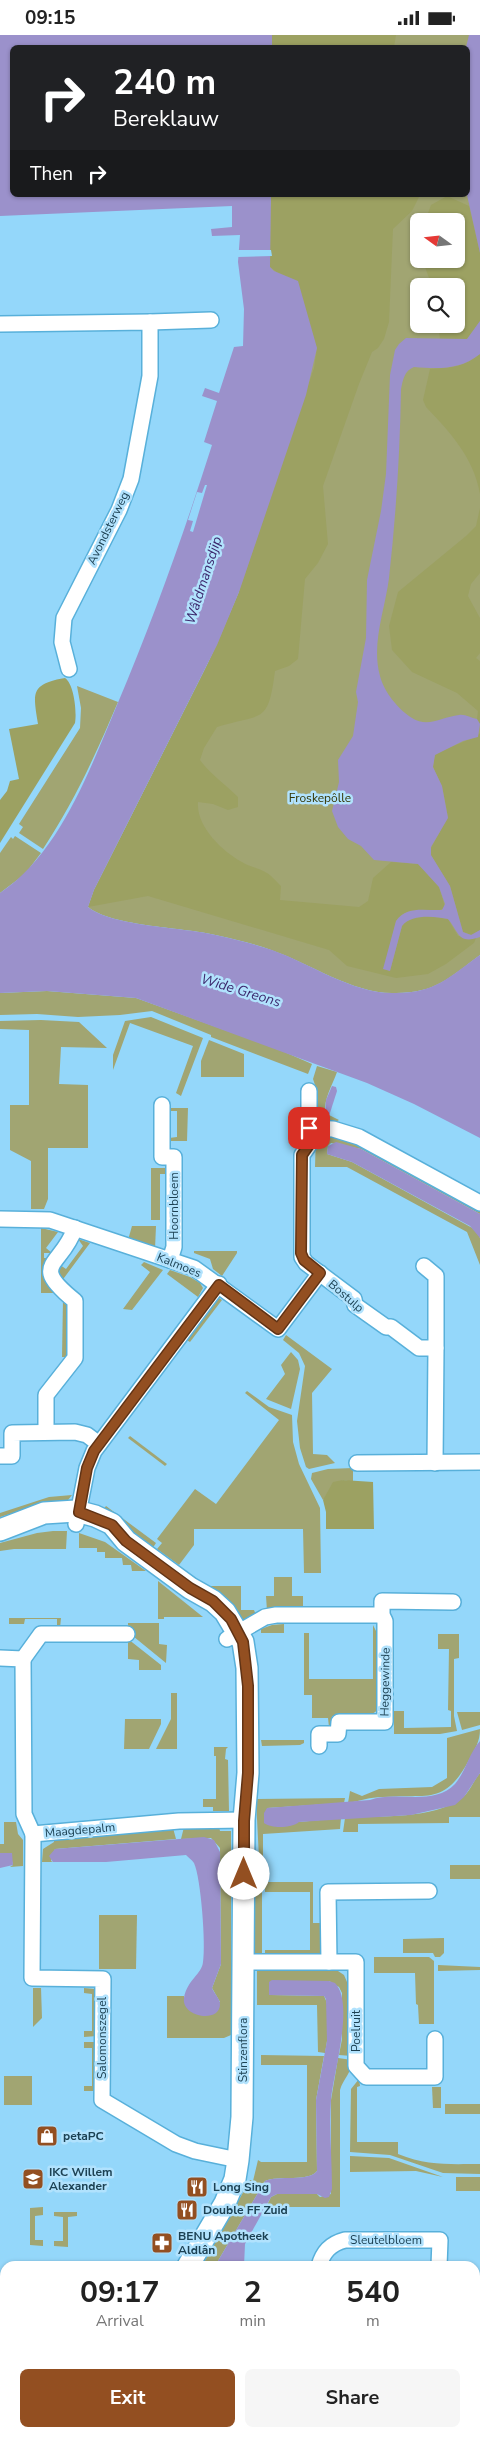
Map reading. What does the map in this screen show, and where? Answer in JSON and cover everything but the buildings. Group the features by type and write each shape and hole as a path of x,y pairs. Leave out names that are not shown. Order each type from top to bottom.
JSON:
{"street":[{"path":"0,324 211,320"},
{"name":"Avondsterweg","path":"69,669 62,642 64,618 119,510 131,479 150,376 150,322"},
{"name":"Bostulp","path":"309,1091 309,1145 302,1155 301,1253 304,1260 354,1299 355,1305 386,1327 391,1327 419,1347 436,1348"},
{"name":"Hoornbloem","path":"162,1105 162,1157 174,1157 174,1247 170,1260"},
{"path":"309,1128 333,1129 359,1137 480,1203"},
{"name":"Kalmoes","path":"0,1219 46,1219 194,1268 278,1329 320,1273"},
{"path":"46,1431 46,1395 74,1358 75,1301 53,1281 51,1270 53,1263 72,1238 75,1228"},
{"path":"424,1267 436,1275 436,1463"},
{"path":"78,1518 87,1468 99,1444 219,1285"},
{"path":"0,1457 12,1456 12,1433 46,1431 81,1433 99,1444"},
{"path":"357,1463 480,1462"},
{"name":"Stinzenflora","path":"7,1527 78,1518 126,1541 190,1588 221,1607 233,1635 246,1654 248,1773 244,1821 242,2117 235,2179 225,2203 191,2261"},
{"path":"233,1635 265,1617 276,1615 382,1615 382,1601 453,1602"},
{"name":"Heggewinde","path":"319,1746 319,1734 338,1734 339,1723 385,1722 385,1621 382,1615"},
{"path":"0,1658 23,1659 42,1634 126,1634"},
{"name":"Maagdepalm","path":"23,1659 24,1814 33,1834 179,1821 244,1821"},
{"name":"Salomonszegel","path":"33,1834 32,1978 103,1979 102,2100 176,2144 195,2151 238,2160"},
{"path":"328,1962 328,1892 429,1891"},
{"name":"Poelruit","path":"244,1962 356,1962 356,2066 362,2075 370,2077 435,2077 435,2039"},
{"name":"Sleutelbloem","path":"321,2261 326,2250 337,2242 345,2240 440,2240 439,2261"}],"green space":[{"name":"Froskepôlle","path":"272,35 480,35 480,955 449,978 430,988 407,993 377,992 346,983 259,946 206,933 114,919 99,914 88,907 94,890 196,691 239,592 271,197 470,197 470,45 272,45"},
{"path":"272,35 396,35 394,45 272,45"},
{"path":"271,197 419,197 412,211 393,229 389,322 384,339 378,348 372,352 359,384 323,486 328,544 318,563 305,579 298,659 289,666 275,671 269,701 266,709 261,714 217,727 204,748 200,760 213,775 238,797 238,807 228,810 213,804 198,802 198,811 206,829 219,845 242,862 273,877 281,886 280,900 359,907 368,901 373,878 391,862 418,864 439,887 445,907 434,911 408,912 396,921 384,969 390,971 402,926 411,919 430,916 448,919 458,936 476,938 474,943 446,964 428,974 396,978 347,966 329,950 148,896 88,907 94,890 217,645 239,592 314,368 317,348 282,276 270,267"},
{"path":"445,197 469,206 480,253 480,321 467,339 440,339 439,333 465,333 465,278 429,278 425,268 465,268 465,213 428,213 431,205"},
{"path":"480,354 480,494 467,457 444,426 426,407 423,400 430,369 456,366 468,362"},
{"path":"480,508 480,573 471,584 468,596 480,618 480,653 476,658 480,661 480,724 477,719 478,711 457,693 412,672 392,650 389,626 398,592 476,526"},
{"path":"65,678 71,686 74,699 75,723 0,843 0,800 7,791 10,781 19,779 9,729 38,724 35,705 36,692 45,683"},
{"path":"77,686 118,702 84,777 65,814 43,849 19,833 23,827 19,824 80,728 81,708"},
{"path":"480,733 480,930 472,935 463,932 450,886 431,855 431,848 448,817 442,786 433,767 435,755"},
{"path":"15,836 41,853 25,874 0,893 0,853 11,837 13,839"},
{"path":"47,991 136,998 280,1050 312,1064 308,1074 211,1037 211,1035 152,1011 78,1017 37,1014 0,1015 0,993"},
{"path":"151,1017 203,1038 181,1096 176,1093 193,1046 130,1023 113,1070 113,1055 125,1021"},
{"path":"41,1020 79,1022 107,1048 61,1047 59,1084 88,1085 88,1148 48,1148 48,1199 44,1209 31,1209 31,1161 10,1150 10,1105 29,1105 29,1030 0,1029 0,1021"},
{"path":"209,1040 244,1054 244,1077 201,1077 201,1061"},
{"path":"317,1066 337,1072 327,1097 325,1113 339,1120 330,1126 317,1123 315,1119 315,1085 313,1079"},
{"path":"168,1108 188,1108 187,1141 169,1141 169,1138 177,1137 177,1111 169,1111"},
{"path":"316,1135 344,1135 480,1206 480,1214 361,1149 331,1143 328,1146 327,1154 352,1162 476,1230 480,1238 480,1265 467,1232 347,1167 315,1167"},
{"path":"151,1168 169,1168 168,1174 160,1174 160,1220 151,1220"},
{"path":"132,1226 156,1226 155,1249 128,1240"},
{"path":"41,1228 58,1232 46,1248 52,1253 44,1253 44,1258 49,1258 46,1281 56,1293 41,1293"},
{"path":"78,1239 90,1243 61,1282 56,1271 60,1265 66,1269 83,1246"},
{"path":"194,1251 237,1251 237,1253 222,1276 213,1269 210,1259 194,1253"},
{"path":"144,1262 163,1270 132,1310 123,1309 150,1272 141,1265"},
{"path":"170,1270 190,1277 200,1283 203,1288 198,1297 167,1274"},
{"path":"217,1297 222,1300 190,1342 185,1339"},
{"path":"63,1299 67,1305 67,1357 62,1357"},
{"path":"286,1335 332,1369 312,1393 313,1454 327,1455 335,1463 309,1469 306,1467 300,1448 297,1421 305,1366 299,1353 283,1340"},
{"path":"291,1352 298,1360 300,1369 291,1409 266,1399 285,1374 281,1365"},
{"path":"247,1391 269,1407 292,1415 293,1442 299,1464 320,1508 321,1573 304,1573 303,1529 194,1529 194,1545 179,1565 157,1549 162,1543 157,1539 195,1489 216,1504 279,1420 245,1393"},
{"path":"130,1436 167,1464 165,1466 128,1438"},
{"path":"353,1468 353,1482 343,1480 323,1500 311,1479 312,1473 328,1469"},
{"path":"343,1480 373,1482 374,1529 326,1529 326,1512 323,1500 333,1482"},
{"path":"72,1495 68,1500 36,1506 0,1517 0,1513 49,1497"},
{"path":"106,1506 156,1543 152,1549 100,1514"},
{"path":"67,1531 66,1549 14,1549 0,1551 0,1543 37,1533"},
{"path":"79,1533 105,1542 146,1571 132,1571 131,1565 123,1565 122,1558 105,1558 105,1552 97,1552 97,1548 79,1548"},
{"path":"274,1577 292,1577 292,1596 303,1596 303,1609 267,1611 266,1596 274,1596"},
{"path":"158,1581 203,1617 164,1617 164,1619 158,1619"},
{"path":"207,1586 241,1586 241,1610 254,1610 256,1615 247,1621 242,1621"},
{"path":"9,1618 61,1618 60,1628 57,1627 57,1619 25,1619 24,1624 9,1624"},
{"path":"128,1623 159,1623 159,1644 167,1645 166,1663 128,1632"},
{"path":"284,1624 284,1633 261,1633 261,1629 272,1625"},
{"path":"373,1625 378,1635 379,1709 371,1715 332,1716 331,1726 329,1727 328,1718 312,1718 312,1695 304,1695 304,1633 309,1633 309,1679 373,1679"},
{"path":"438,1634 459,1634 459,1658 454,1659 454,1716 457,1731 440,1734 394,1734 394,1711 404,1711 404,1728 451,1727 451,1711 448,1710 449,1649 438,1649"},
{"path":"128,1639 161,1665 161,1670 139,1670 139,1660 128,1659"},
{"path":"171,1693 177,1693 177,1749 156,1749 171,1719"},
{"path":"457,1712 480,1712 480,1725 462,1730"},
{"path":"125,1719 161,1719 161,1724 149,1749 124,1749"},
{"path":"480,1729 475,1749 460,1775 442,1791 433,1795 374,1798 348,1803 350,1791 362,1796 379,1789 432,1787 447,1778 447,1738"},
{"path":"261,1740 304,1740 304,1743 300,1745 262,1746"},
{"path":"214,1747 228,1747 225,1759 228,1760 229,1811 213,1811 213,1807 203,1807 203,1799 216,1799 216,1756 214,1756"},
{"path":"480,1773 480,1817 449,1817 449,1823 358,1824 358,1832 343,1832 345,1818 406,1815 436,1810 450,1805 465,1796"},
{"path":"345,1798 344,1803 267,1808 299,1822 341,1818 340,1829 263,1834 263,1878 260,1878 256,1799"},
{"path":"4,1822 16,1822 18,1834 23,1840 23,1866 10,1867 13,1865 10,1853 0,1853 0,1844 4,1844"},
{"path":"184,1827 219,1827 220,1831 231,1831 231,2035 224,2038 167,2038 167,1996 184,1996 184,2001 220,2002 212,1988 221,1964 220,1848 211,1838 181,1839"},
{"path":"173,1828 176,1839 55,1849 51,1861 53,1862 42,1862 43,1849 54,1842 54,1838"},
{"path":"450,1865 480,1865 480,1879 450,1879"},
{"path":"252,1882 256,1882 262,1888 262,1957 253,1955"},
{"path":"265,1882 313,1882 313,1923 322,1923 323,1951 318,1956 265,1957 265,1950 310,1950 310,1892 265,1892"},
{"path":"99,1915 137,1915 136,1969 99,1969"},
{"path":"444,1938 444,1953 440,1957 435,1957 433,1953 403,1953 403,1939"},
{"path":"374,1957 429,1957 434,1961 434,2024 419,2024 415,1973 374,1973"},
{"path":"438,1965 480,1967 480,1970 438,1971"},
{"path":"257,1971 338,1971 344,1975 347,1982 351,1983 352,2056 339,2055 342,2039 342,1993 339,1987 329,1981 269,1982 271,1995 324,1996 329,2016 328,2032 325,2053 318,2052 317,2005 257,2005"},
{"path":"33,1988 41,1988 42,2018 33,2027"},
{"path":"84,1988 95,1989 96,1991 97,2036 84,2037 84,2031 92,2031 92,1994 84,1993"},
{"path":"84,2042 97,2042 96,2091 84,2091 84,2086 92,2086 92,2048 84,2048"},
{"path":"261,2055 324,2056 316,2100 317,2171 308,2176 265,2181 218,2261 205,2261 250,2180 253,2181 258,2160 261,2162 307,2162 307,2065 261,2065"},
{"path":"338,2058 352,2060 351,2069 340,2090 340,2207 266,2207 271,2197 277,2194 317,2194 320,2197 331,2194 331,2100"},
{"path":"4,2076 32,2076 32,2105 4,2105"},
{"path":"359,2079 360,2086 357,2087 357,2142 398,2142 398,2154 419,2161 448,2164 480,2164 480,2174 443,2173 390,2155 350,2152 351,2089"},
{"path":"432,2087 441,2087 441,2108 433,2108"},
{"path":"445,2104 480,2104 480,2114 445,2114"},
{"path":"350,2156 389,2158 443,2177 416,2171 350,2172"},
{"path":"456,2177 480,2177 480,2191 456,2191"},
{"path":"43,2207 43,2215 35,2216 35,2240 43,2240 43,2246 30,2245 30,2208"},
{"path":"54,2212 77,2212 77,2216 68,2217 68,2247 54,2246 54,2241 63,2241 63,2217 54,2216"}],"water":[{"path":"0,35 272,35 272,45 10,45 10,197 271,197 270,267 274,271 298,281 317,348 306,395 239,592 217,645 94,890 88,907 99,914 114,919 206,933 259,946 346,983 377,992 407,993 419,991 440,983 480,955 480,1138 414,1104 367,1083 136,998 47,991 0,993 0,893 21,876 40,856 56,833 84,782 107,730 168,576 212,445 204,442 217,401 202,396 205,388 219,393 234,347 243,346 244,309 238,262 240,235 212,236 211,229 232,227 232,206 0,216"},
{"path":"469,35 480,35 480,253 467,197 470,197 470,45 466,45"},
{"path":"480,321 480,354 457,366 441,368 414,367 406,373 403,379 396,507 389,578 377,652 380,676 388,694 412,718 418,721 429,722 461,715 477,719 480,724 478,737 463,741 435,755 433,767 442,786 448,818 431,847 431,855 450,886 463,932 471,935 480,930 480,937 473,939 463,938 457,933 448,919 430,917 411,919 402,926 390,971 383,969 396,921 400,916 411,911 442,910 445,904 439,887 418,864 374,860 361,846 348,839 338,827 332,811 339,782 338,760 353,736 358,702 356,692 366,638 367,580 381,511 386,474 390,375 395,350 406,338 467,339"},
{"path":"332,1086 336,1087 337,1091 329,1116 325,1114 326,1100"},
{"path":"336,1142 361,1149 480,1214 480,1238 470,1226 352,1162 327,1154 328,1146"},
{"path":"480,1741 480,1773 464,1797 455,1805 411,1815 299,1822 292,1826 282,1827 264,1823 264,1813 267,1808 370,1800 380,1797 425,1797 436,1795 446,1791 455,1784"},
{"path":"204,1837 214,1840 220,1852 221,1964 212,1988 220,2004 214,2014 208,2016 194,2014 188,2010 184,1998 188,1986 202,1966 204,1953 201,1896 194,1863 186,1855 106,1862 53,1862 49,1856 55,1849"},
{"path":"0,1853 12,1853 13,1865 0,1868"},
{"path":"272,1980 329,1981 335,1983 341,1993 343,2022 330,2111 332,2189 329,2197 325,2198 317,2194 277,2194 271,2197 245,2244 244,2261 218,2261 265,2181 308,2176 317,2171 316,2100 327,2041 326,1999 324,1996 269,1995 269,1982"}],"pier":[{"path":"238,250 271,250 272,256 237,257"},
{"path":"205,485 207,485 193,532 190,531 193,521 188,520 197,492 202,493"}],"place":[{"name":"petaPC","path":"47,2136"},
{"name":"IKC Willem Alexander","path":"33,2179"},
{"name":"Long Sing","path":"197,2187"},
{"name":"Double FF Zuid","path":"187,2210"},
{"name":"BENU Apotheek Aldlân","path":"162,2243"}],"route":[{"path":"244,1874 244,1821 248,1773 248,1686 246,1654 243,1642 231,1619 221,1607 190,1588 126,1541 108,1522 79,1512 87,1468 94,1451 219,1285 278,1329 320,1273 306,1263 301,1253 302,1155 309,1145 309,1128"}],"water label":[{"name":"Wâldmansdjip","path":"203,580"},
{"name":"Wide Greons","path":"241,990"}]}
